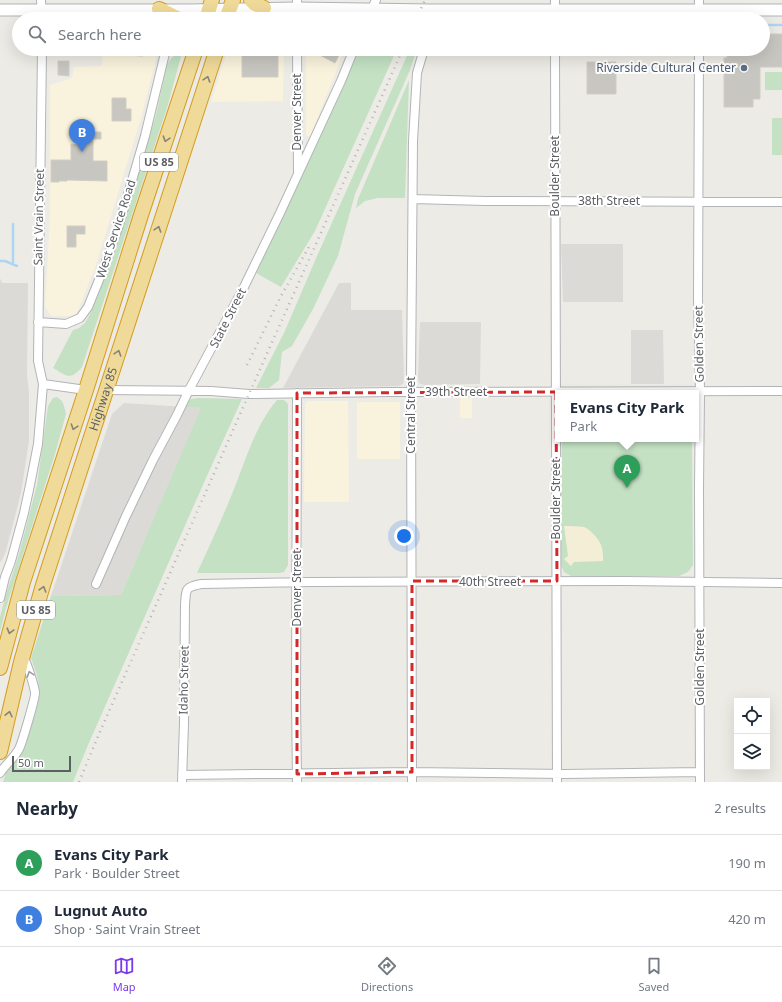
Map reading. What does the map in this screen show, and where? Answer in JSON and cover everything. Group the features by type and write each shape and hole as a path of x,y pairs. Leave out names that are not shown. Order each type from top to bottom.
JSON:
{"highway":[{"path":"251,0 255,4 264,8"},
{"path":"159,9 165,12"},
{"path":"176,111 174,97 185,56"},
{"name":"Highway 85","path":"0,668 23,582 194,56"},
{"name":"Highway 85","path":"0,752 23,656 43,585 214,56"}],"main road":[{"path":"0,10 264,8 371,9 407,12"},
{"path":"493,12 555,10 782,10"}],"street":[{"name":"Saint Vrain Street","path":"3,577 11,561 30,485 38,444 43,384 38,361 42,56"},
{"name":"West Service Road","path":"38,322 66,324 80,318 88,307 119,225 145,136 164,56"},
{"name":"Denver Street","path":"297,56 298,176"},
{"name":"State Street","path":"96,584 153,460 244,287 298,176 351,56"},
{"name":"Central Street","path":"412,782 411,392 413,141 417,73 422,56"},
{"name":"Boulder Street","path":"555,56 556,390"},
{"name":"Golden Street","path":"699,56 698,298 700,391 700,782"},
{"name":"38th Street","path":"413,199 485,201 782,202"},
{"path":"43,384 86,390"},
{"name":"39th Street","path":"106,390 189,390 249,394 555,392"},
{"name":"39th Street","path":"700,391 782,391"},
{"name":"Denver Street","path":"297,394 296,699 298,778"},
{"name":"Boulder Street","path":"556,442 557,778"},
{"path":"1,593 3,577"},
{"name":"40th Street","path":"198,584 412,581 782,583"},
{"name":"Idaho Street","path":"182,779 186,592 188,588 198,584"},
{"path":"0,773 14,757 19,748 36,694 23,656"},
{"path":"182,779 298,778 412,772 557,778 700,772"}],"highlighted area":[{"path":"556,392 557,581 412,581 412,772 297,774 297,393"}],"shaded area":[{"path":"103,56 156,56 141,118 96,265 77,313 69,316 52,316 45,307 50,219 50,85 72,78 74,67 102,66"},
{"path":"226,56 284,56 283,101 211,102"},
{"path":"306,56 342,56 310,137 306,136"},
{"path":"561,244 623,244 623,302 563,302"},
{"path":"0,279 2,283 28,283 27,375 29,392 29,441 21,493 6,551 0,562"},
{"path":"339,283 351,283 351,310 402,310 403,384 399,386 283,388"},
{"path":"420,322 481,322 480,384 424,385 419,383"},
{"path":"631,330 663,330 664,384 631,384"},
{"path":"460,398 472,398 472,418 460,418"},
{"path":"307,401 348,401 349,502 304,502 305,404"},
{"path":"357,402 400,402 400,459 357,459"},
{"path":"124,403 202,408 121,595 51,596 112,414"}],"green space":[{"path":"174,56 181,56 167,108 82,367 71,376 68,376 53,368 73,330 79,328 85,323 92,310 116,245 156,115 167,65"},
{"path":"357,56 394,56 315,231 281,287 256,273"},
{"path":"407,56 415,56 410,70 355,194 338,256 313,309 292,346 282,352 279,380 269,388 256,388 284,333"},
{"path":"765,72 782,72 782,90 765,90"},
{"path":"409,80 405,198 378,198 365,201 356,208 358,199"},
{"path":"773,118 782,118 782,155 772,155"},
{"path":"57,397 62,401 66,414 55,454 6,608 0,632 0,617 19,554 37,485 48,406 53,398"},
{"path":"191,399 242,399 88,745 73,782 3,782 6,773 25,748 33,721 40,693 37,675 31,658 51,596 121,595 201,408 184,407"},
{"path":"277,400 284,400 288,404 288,565 284,572 279,573 197,573 228,504 256,433"},
{"path":"562,442 692,442 693,565 688,572 679,576 571,576 564,572 560,563"}],"sand":[{"path":"564,526 584,527 592,532 601,545 603,551 603,561 574,562 571,566 564,559 568,556"}],"building":[{"path":"770,34 782,34 782,67 760,67 760,99 753,99 753,107 724,107 724,58 727,58 727,56 770,56"},
{"path":"242,56 278,56 278,77 242,77"},
{"path":"322,56 338,56 335,63"},
{"path":"58,61 69,61 69,76 58,75"},
{"path":"587,62 616,62 616,94 587,94"},
{"path":"112,98 126,98 126,109 131,109 131,121 112,121"},
{"path":"80,131 101,132 101,139 93,139 93,161 107,161 107,181 67,180 51,182 51,160 71,160 71,144 80,145"},
{"path":"67,226 85,226 85,234 76,234 76,247 67,247"}],"waterway":[{"path":"770,25 782,25"},
{"path":"13,224 13,264"},
{"path":"0,261 5,261 17,266"}],"railway":[{"path":"419,12 425,0"},
{"path":"79,782 249,394 400,56"},
{"path":"247,365 281,296 310,245"}],"place":[{"name":"Riverside Cultural Center","path":"744,68"},
{"name":"Lugnut Auto","path":"82,152"},
{"name":"Evans City Park","path":"627,488"}]}
